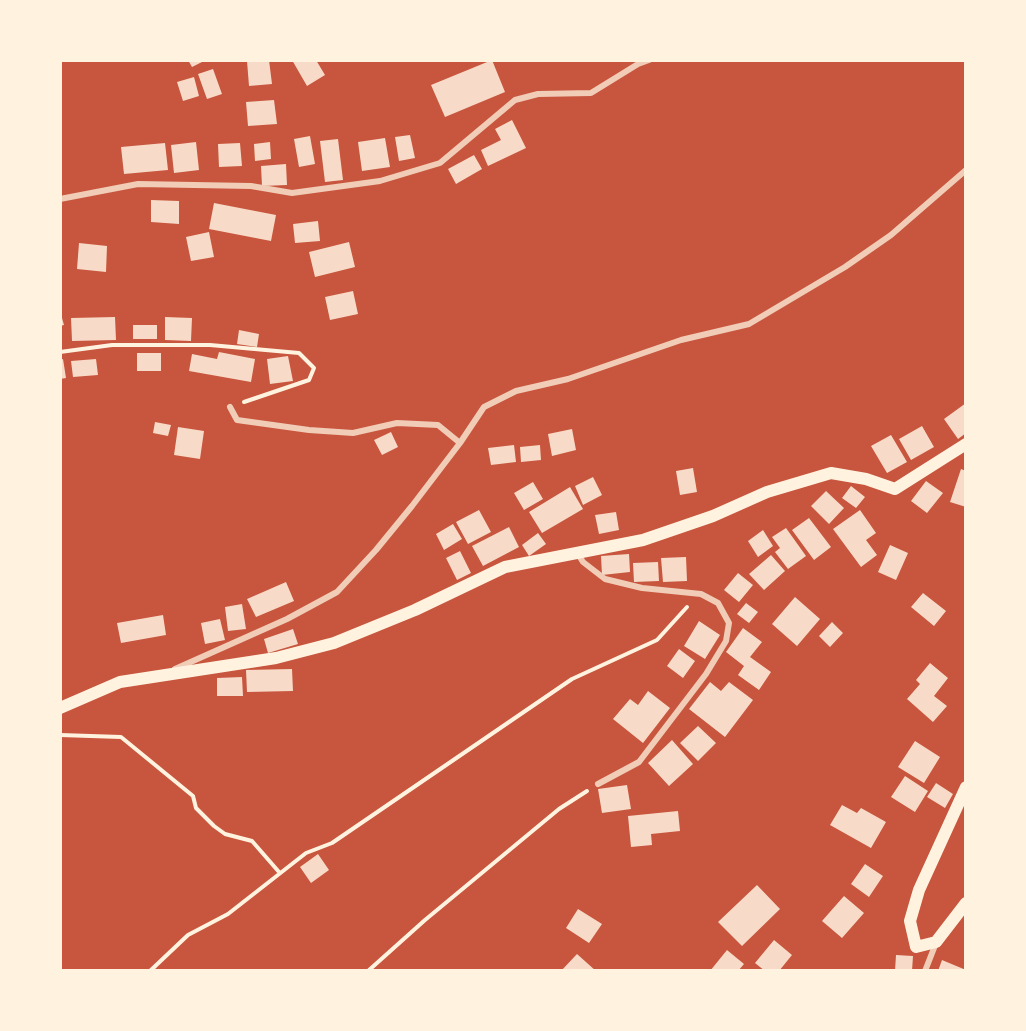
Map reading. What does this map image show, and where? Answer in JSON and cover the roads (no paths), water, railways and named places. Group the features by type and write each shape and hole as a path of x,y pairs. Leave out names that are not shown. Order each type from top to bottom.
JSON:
{"main road":[{"path":"60,708 120,682 276,658 334,643 414,610 505,567 576,551 643,540 713,516 766,492 831,473 866,479 895,489 966,444"},
{"path":"966,787 927,871 910,921 916,947 936,942 966,903"}],"street":[{"path":"60,199 138,184 241,185 292,193 380,181 440,163 515,100 538,94 591,93 638,64 649,60"},
{"path":"167,673 287,619 337,592 376,550 460,443 484,407 516,391 568,379 681,340 749,324 845,267 891,235 966,170"},
{"path":"230,407 237,420 309,430 352,433 397,423 438,425 460,443"},
{"path":"576,551 583,562 604,579 642,588 701,594 718,603 729,623 726,641 706,674 639,762 598,784"},
{"path":"925,971 936,942"}]}
